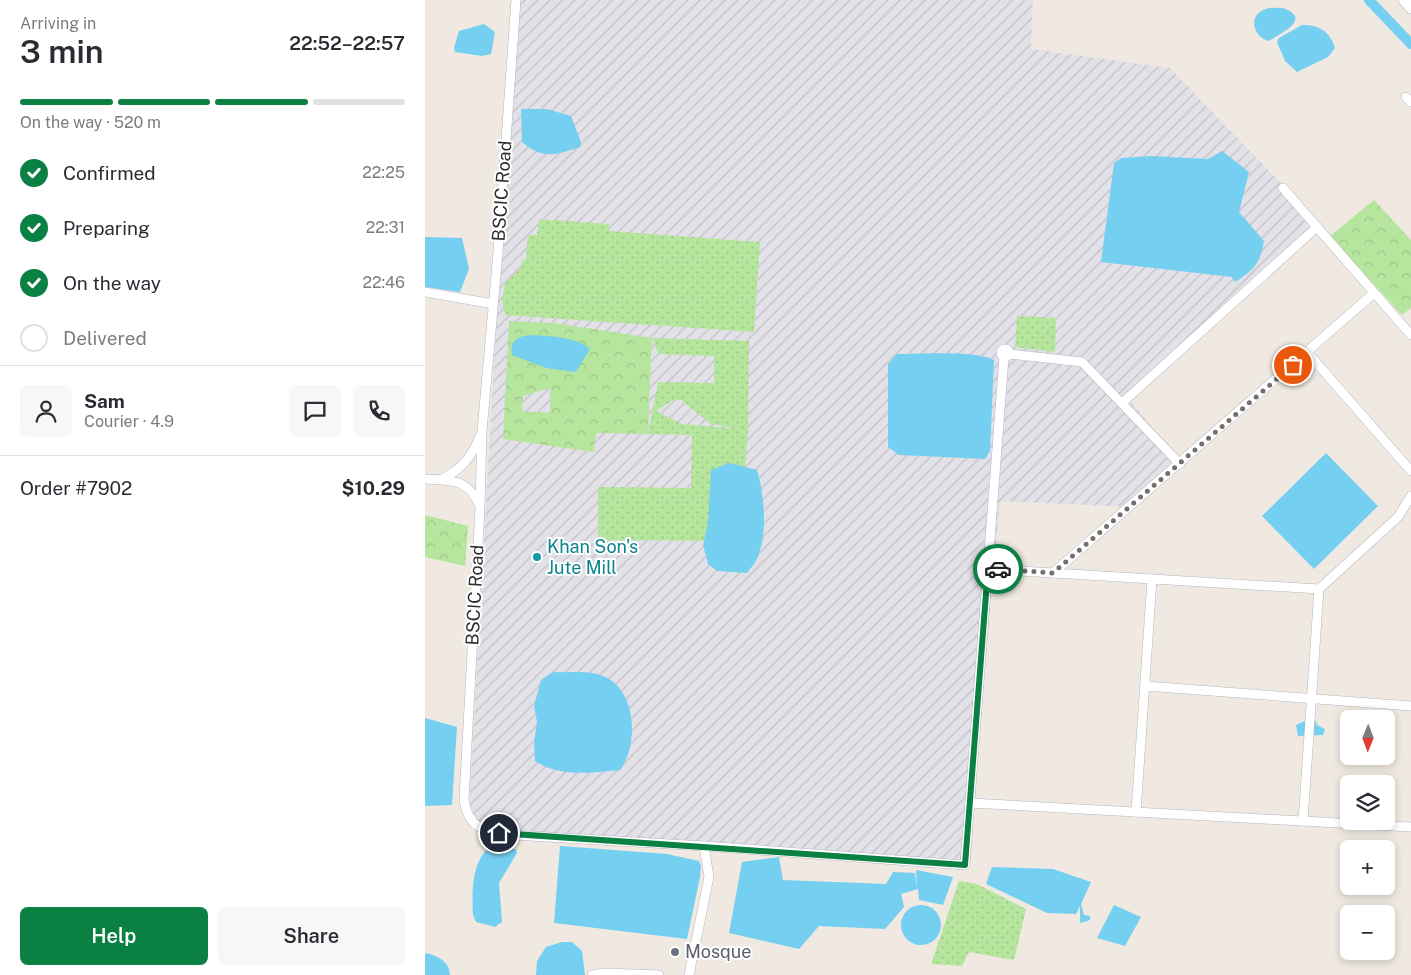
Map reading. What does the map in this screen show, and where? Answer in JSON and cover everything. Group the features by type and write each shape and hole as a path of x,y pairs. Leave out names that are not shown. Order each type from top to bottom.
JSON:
{"street":[{"name":"BSCIC Road","path":"516,0 482,431 480,507 464,799 466,812 477,827 485,831 504,834 965,865 970,803"},
{"path":"1404,0 1411,8"},
{"path":"1283,188 1411,335"},
{"path":"1121,403 1317,227"},
{"path":"425,292 493,304"},
{"path":"1053,573 1375,293"},
{"path":"1307,352 1411,470"},
{"path":"1180,464 1082,362 1007,356 970,803 1411,827"},
{"path":"440,480 459,469 469,458 482,431"},
{"path":"425,479 463,484 473,491 480,507"},
{"path":"1303,821 1313,699 1319,589 1398,517 1411,496"},
{"path":"988,568 1319,589"},
{"path":"1136,812 1152,579"},
{"path":"1145,686 1411,706"},
{"path":"689,975 709,877 704,846"},
{"path":"592,975 604,973 659,975"}],"shaded area":[{"path":"520,0 1033,0 1031,49 1170,68 1323,227 1128,398 1178,459 1129,507 1000,501 967,867 493,828 478,821 469,809 496,325"}],"green space":[{"path":"1374,200 1411,240 1411,308 1402,315 1330,236"},
{"path":"539,219 609,224 609,231 760,242 754,332 505,315 502,302 505,283 520,269 522,261 526,259 528,235 537,235"},
{"path":"1017,316 1056,318 1055,352 1015,347"},
{"path":"509,321 554,323 652,338 648,434 596,433 594,452 503,439","holes":["550,388 550,413 522,411 523,396"]},
{"path":"652,338 749,341 748,430 740,541 598,540 598,487 691,488 692,435 648,434 658,382 714,383 714,356 659,354","holes":["673,400 681,400 711,424 739,429 682,424 656,411"]},
{"path":"425,515 468,526 465,566 425,557"},
{"path":"959,881 977,884 1026,909 1014,960 969,952 962,966 931,964"}],"water":[{"path":"1268,8 1283,8 1292,12 1295,17 1292,26 1269,41 1263,39 1254,26 1256,16"},
{"path":"484,24 495,32 491,54 482,56 455,52 454,48 459,31"},
{"path":"1302,25 1319,28 1327,34 1335,48 1328,57 1297,72 1285,61 1277,42 1279,38"},
{"path":"521,109 547,109 571,116 581,142 580,147 556,154 543,154 529,148 522,142"},
{"path":"1222,151 1249,172 1239,212 1264,241 1258,261 1247,274 1235,282 1232,277 1101,262 1114,163 1121,158 1150,156 1208,159"},
{"path":"425,237 462,238 469,269 460,292 425,287"},
{"path":"533,335 571,340 590,349 576,372 546,368 512,355 512,345 516,339"},
{"path":"897,354 961,354 986,357 994,360 990,451 985,459 899,455 888,447 888,364"},
{"path":"1326,453 1378,506 1314,569 1262,516"},
{"path":"729,463 757,470 762,490 763,536 757,558 747,573 717,571 708,564 703,545 708,523 711,470"},
{"path":"553,672 597,674 614,683 623,693 631,718 632,733 630,747 620,770 587,773 565,772 554,770 535,761 534,742 537,722 534,706 541,680"},
{"path":"1314,717 1317,725 1325,729 1323,735 1298,736 1296,725"},
{"path":"425,718 457,727 452,805 425,806"},
{"path":"560,846 667,854 699,861 701,866 700,877 687,939 554,923"},
{"path":"490,847 516,849 517,853 499,883 502,922 495,927 476,922 473,915 473,888 476,869 484,853"},
{"path":"779,857 783,880 886,884 893,872 915,873 917,888 916,870 953,877 943,905 919,900 918,889 901,894 904,907 885,929 819,926 799,949 729,933 742,862"},
{"path":"992,867 1053,869 1091,882 1081,904 1084,915 1090,916 1090,920 1080,923 1080,906 1076,914 1047,913 986,884"},
{"path":"925,905 932,908 938,914 941,925 940,933 932,942 925,945 917,945 910,942 902,933 901,921 904,914 913,906"},
{"path":"1114,905 1141,917 1125,946 1097,938"},
{"path":"562,942 572,942 582,951 585,975 536,975 537,961 546,947"},
{"path":"427,953 445,963 448,966 450,975 425,975 425,954"}],"waterway":[{"path":"1369,0 1411,44"}],"way so far":[{"path":"998,569 1053,573 1293,365"}],"place":[{"name":"Khan Son's Jute Mill","path":"537,557"},
{"name":"Mosque","path":"675,952"}],"route":[{"path":"499,833 965,865 988,568 998,569"}]}
